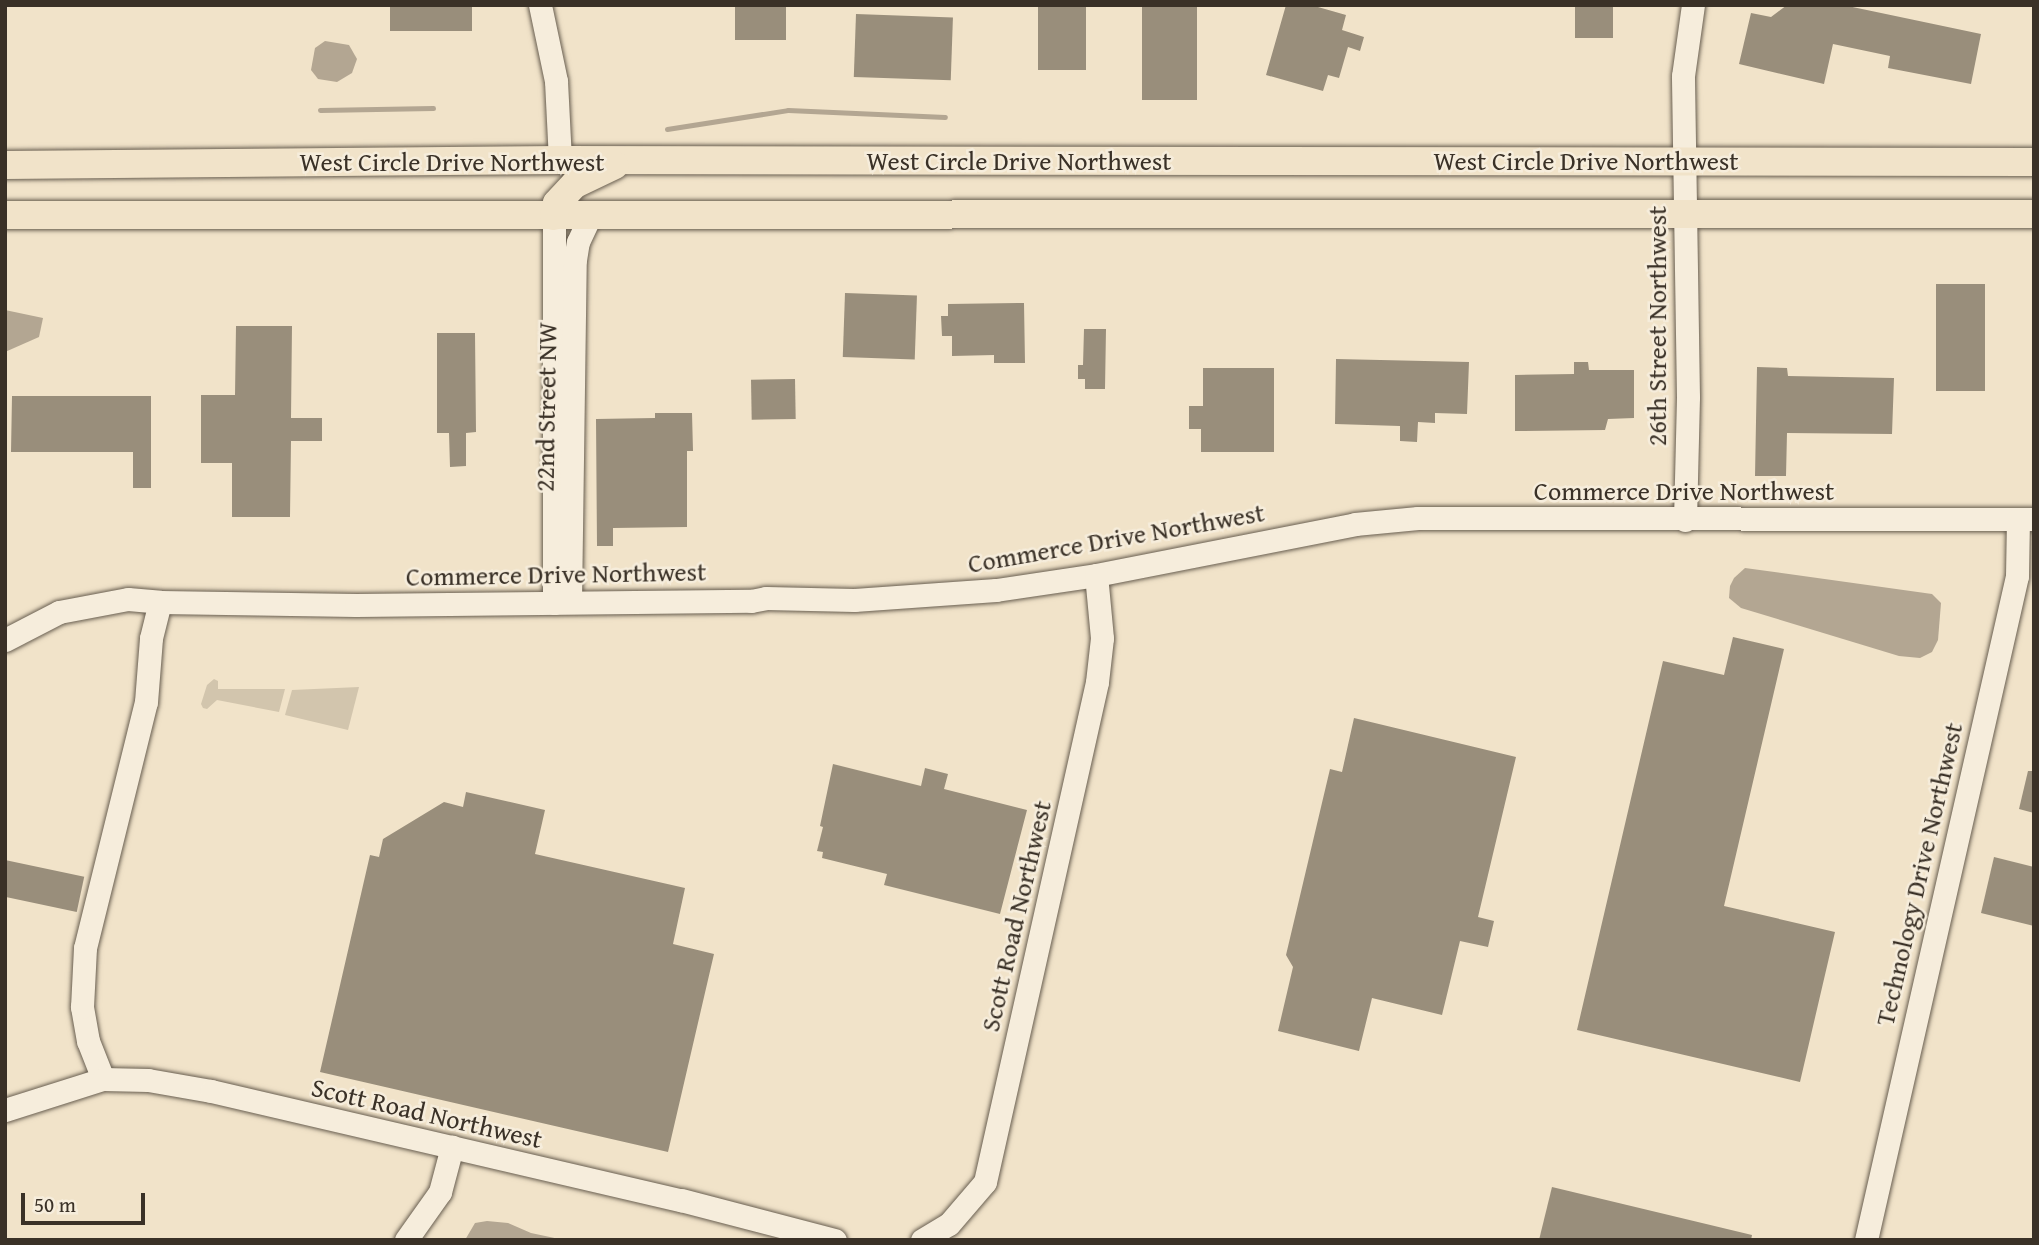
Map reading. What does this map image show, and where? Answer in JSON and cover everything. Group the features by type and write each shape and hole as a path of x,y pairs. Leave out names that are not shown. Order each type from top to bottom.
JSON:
{"main road":[{"name":"West Circle Drive Northwest","path":"5,165 560,160 2034,162"},
{"path":"554,216 557,203 575,184 624,161"},
{"name":"West Circle Drive Northwest","path":"5,215 2034,214"}],"street":[{"path":"540,5 556,80 560,160"},
{"name":"26th Street Northwest","path":"1685,520 1686,214 1683,76 1693,5"},
{"name":"22nd Street NW","path":"554,216 562,602"},
{"name":"22nd Street NW","path":"562,602 575,260 578,242 590,216"},
{"name":"Commerce Drive Northwest","path":"5,640 59,612 128,599 160,602 751,601 766,598 854,600 996,590 1096,575 1355,524 1418,518 2026,519"},
{"name":"Technology Drive Northwest","path":"1866,1240 2013,591 2018,550 2026,519"},
{"name":"Scott Road Northwest","path":"922,1240 949,1224 985,1182 1097,682 1102,638 1096,575"},
{"path":"103,1079 88,1041 82,1007 85,948 146,702 151,638 160,602"},
{"name":"Scott Road Northwest","path":"5,1110 103,1079 148,1080 211,1091 681,1200 835,1240"},
{"path":"406,1240 440,1192 452,1147"}],"shaded area":[{"path":"325,41 349,45 357,59 352,73 337,82 318,79 311,70 315,48"},
{"path":"5,310 43,318 39,337 5,352"},
{"path":"1745,568 1932,594 1941,603 1938,640 1932,652 1920,658 1899,656 1741,608 1729,598 1730,586"},
{"path":"214,679 218,681 218,689 285,689 279,712 217,700 207,709 203,708 201,704 207,685"},
{"path":"359,687 348,730 285,715 292,690"},
{"path":"475,1223 508,1223 531,1233 564,1240 465,1240"}],"building":[{"path":"390,5 472,5 472,31 390,31"},
{"path":"735,5 786,5 786,40 735,40"},
{"path":"1038,5 1086,5 1086,70 1038,70"},
{"path":"1142,5 1197,5 1197,100 1142,100"},
{"path":"1286,5 1311,5 1346,15 1342,30 1364,37 1360,51 1348,47 1339,78 1328,75 1323,91 1266,75"},
{"path":"1575,5 1613,5 1613,38 1575,38"},
{"path":"1787,5 1843,5 1981,34 1971,84 1888,68 1890,56 1833,44 1824,84 1739,64 1751,13 1771,17"},
{"path":"856,14 953,17 951,80 854,77"},
{"path":"1936,284 1985,284 1985,391 1936,391"},
{"path":"845,293 917,296 915,359 843,357"},
{"path":"1024,303 1025,363 994,363 994,355 952,356 952,336 942,336 941,316 948,316 948,304"},
{"path":"236,326 292,326 291,418 322,418 322,441 291,441 290,517 232,517 232,463 201,463 201,395 235,395"},
{"path":"1084,329 1106,329 1105,389 1085,389 1085,379 1078,379 1078,365 1083,365"},
{"path":"437,333 475,333 476,432 466,433 466,466 450,467 449,433 437,433"},
{"path":"1336,359 1469,362 1467,414 1435,413 1435,423 1418,422 1417,442 1400,441 1400,426 1335,424"},
{"path":"1574,362 1588,362 1589,370 1634,370 1634,418 1608,419 1605,430 1515,431 1515,375 1574,374"},
{"path":"1757,367 1787,368 1788,376 1894,378 1892,434 1787,433 1786,476 1755,476"},
{"path":"1203,368 1274,368 1274,452 1201,452 1201,429 1189,429 1189,406 1203,406"},
{"path":"795,379 796,419 752,420 751,380"},
{"path":"12,396 151,396 151,488 133,488 133,452 11,452"},
{"path":"655,413 692,413 693,451 687,451 687,527 613,528 613,546 597,546 596,419 655,418"},
{"path":"1733,637 1784,649 1724,906 1835,932 1800,1082 1577,1030 1663,661 1724,675"},
{"path":"1354,718 1516,757 1478,917 1494,921 1488,947 1460,941 1442,1015 1372,998 1359,1051 1278,1031 1293,967 1286,955 1330,769 1342,772"},
{"path":"833,764 921,786 925,768 948,774 944,789 1027,810 1000,914 884,885 887,874 822,858 823,852 817,851"},
{"path":"2028,771 2034,771 2034,813 2019,809"},
{"path":"466,792 545,810 535,854 685,888 673,944 714,954 668,1152 320,1072 370,855 379,857 383,839 444,802 463,807"},
{"path":"1994,857 2034,867 2034,926 1981,913"},
{"path":"5,860 84,877 77,912 5,897"},
{"path":"1552,1187 1752,1235 1751,1240 1539,1240"}],"waterway":[{"path":"320,110 433,108"},
{"path":"667,129 788,110 945,117"}]}
